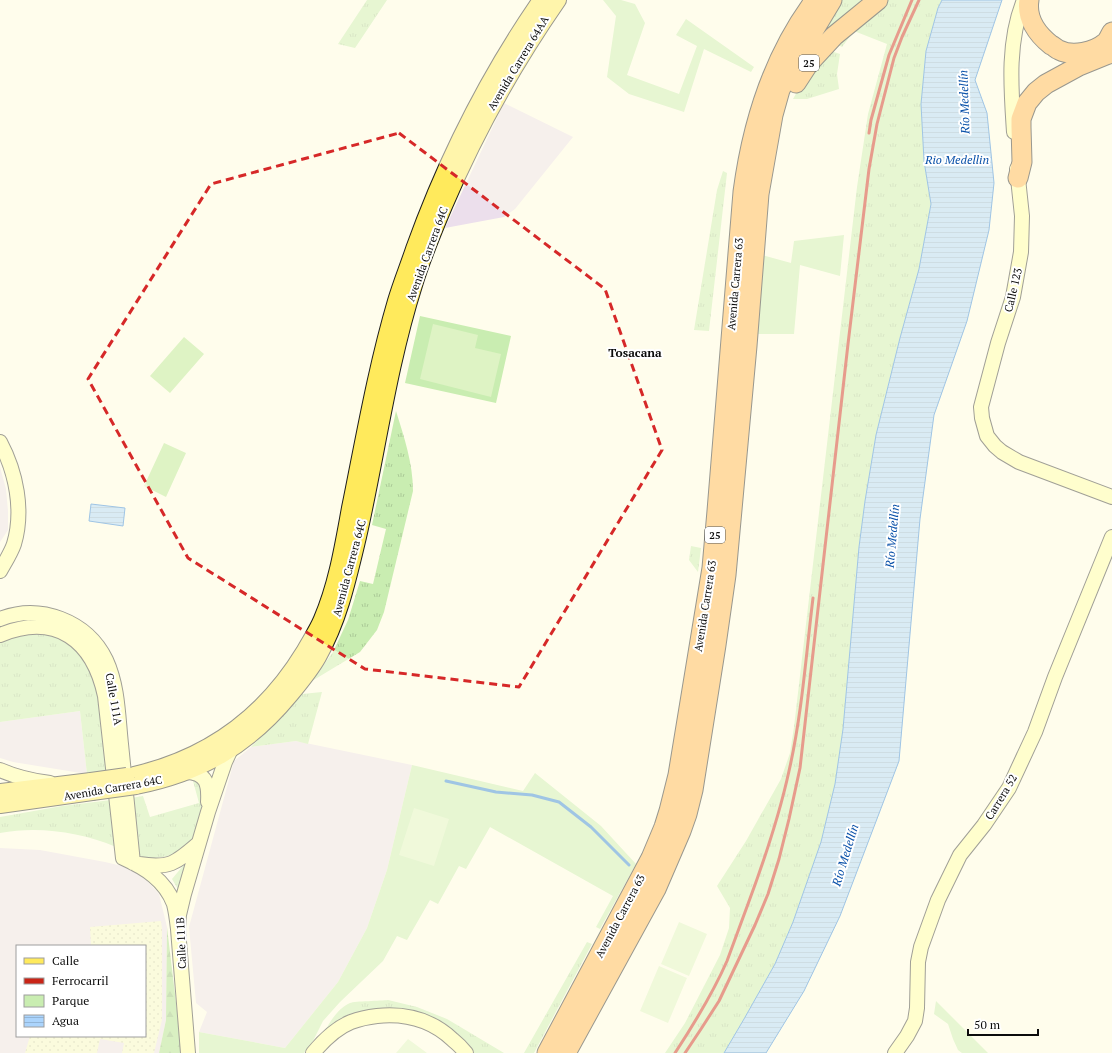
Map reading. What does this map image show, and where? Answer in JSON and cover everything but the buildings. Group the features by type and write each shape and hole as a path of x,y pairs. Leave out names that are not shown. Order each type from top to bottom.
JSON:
{"highway":[{"name":"Avenida Carrera 63","path":"547,1053 651,858 664,828 674,794 684,747 712,568 743,192 749,153 772,75 798,26 815,0"},
{"name":"Avenida Carrera 63","path":"566,1053 656,888 687,814 693,790 726,575 759,194 772,115 780,90 788,73 832,0"},
{"path":"848,23 871,0"},
{"name":"Avenida Carrera 63","path":"768,146 780,110 787,95 809,64 824,46 848,23 878,0"},
{"path":"1029,0 1029,14 1034,26 1048,42 1059,50 1070,53 1081,53 1092,50 1107,41 1112,32"},
{"path":"1018,178 1022,162 1021,119 1027,103 1036,92 1046,84 1079,66 1112,53"}],"main road":[{"name":"Avenida Carrera 64AA","path":"474,124 515,39 541,0"},
{"name":"Avenida Carrera 64AA","path":"474,124 503,85 558,0"},
{"name":"Calle 123","path":"1024,0 1016,23 1011,76 1022,216 1021,252 1013,297 998,343 981,407 982,418 987,436 995,446 1011,458 1112,497"},
{"name":"Avenida Carrera 64C","path":"0,805 91,787 135,781 165,779 187,772 211,761 249,737 279,708 309,671 318,658 342,602 400,336 413,287 474,124"},
{"name":"Avenida Carrera 64C","path":"135,781 159,768 193,754 228,735 244,723 276,692 313,638 324,613 336,577 375,386 396,302 428,211 444,172 474,124"},
{"path":"0,442 14,480 17,493 18,526 14,545 0,571"},
{"name":"Carrera 52","path":"895,1053 915,1021 917,1008 918,962 921,947 938,900 960,855 984,825 1009,788 1035,732 1055,677 1112,537"},
{"name":"Calle 111A","path":"0,619 26,614 50,615 83,631 102,652 110,671 117,698 128,860"},
{"name":"Calle 111A","path":"0,635 11,630 26,627 40,627 62,632 82,646 94,663 103,687 107,708 128,860"},
{"name":"Calle 111B","path":"188,1053 178,928 179,915 208,812 231,749"},
{"path":"0,770 18,777 60,785"},
{"name":"Calle 111B","path":"187,772 198,774 206,782 209,791 208,812"},
{"name":"Avenida Carrera 64C","path":"0,792 60,785 91,787"},
{"path":"128,860 151,866 167,865 183,857 199,843"},
{"path":"160,881 172,872 183,857"},
{"path":"128,860 150,872 160,881 171,898 178,928"},
{"path":"315,1051 334,1031 350,1022 367,1017 391,1015 414,1017 432,1024 446,1033 466,1053"}],"highlighted area":[{"path":"399,133 605,289 662,450 519,687 365,669 188,558 88,379 211,184"}],"shaded area":[{"path":"504,103 573,137 515,209 504,217 445,228"},
{"path":"0,467 6,489 8,530 0,542"},
{"path":"80,711 87,774 13,762 0,758 0,722"},
{"path":"296,741 412,765 387,870 367,928 338,982 285,1048 199,1032 207,1012 196,1003 189,927 234,761 251,747"},
{"path":"0,848 40,850 122,866 136,873 148,882 159,894 167,927 166,1020 159,1053 0,1053"}],"green space":[{"path":"367,0 387,0 355,48 338,44"},
{"path":"603,0 621,0 635,4 645,23 627,75 679,94 697,46 676,35 686,19 754,67 751,72 704,49 684,112 629,94 607,77 616,16"},
{"path":"825,0 862,0 819,37"},
{"path":"885,0 942,0 938,8 926,51 921,104 924,161 931,204 919,269 876,435 865,501 859,547 843,729 835,784 821,842 793,922 775,964 724,1053 665,1053 685,1023 720,955 729,928 730,908 717,886 746,841 781,779 790,753 857,187 868,114 887,44 854,31 842,47 834,43"},
{"path":"828,50 840,54 837,74 839,89 807,99 793,99 803,81"},
{"path":"723,171 727,173 709,331 694,330 717,190"},
{"path":"844,235 840,276 800,265 794,334 757,334 762,255 791,263 794,241"},
{"path":"420,316 511,336 496,403 405,383"},
{"path":"433,324 478,335 475,348 501,354 491,397 420,379"},
{"path":"184,337 204,354 170,393 150,376"},
{"path":"396,411 410,460 413,491 384,612 377,630 360,652 312,681 333,652 348,620 360,581 373,584 386,529 372,525"},
{"path":"164,443 186,453 166,497 144,486"},
{"path":"691,546 701,548 698,572 689,560"},
{"path":"50,633 69,641 83,656 90,671 97,690 108,770 87,774 80,711 0,722 0,638 3,636"},
{"path":"322,692 308,744 296,741 251,747 302,694"},
{"path":"412,765 523,791 535,773 601,826 636,864 600,929 596,927 613,896 490,827 466,869 459,866 438,904 430,900 407,940 397,936 383,961 340,1002 323,1021 312,1043 304,1053 199,1053 199,1032 285,1048 338,982 367,928 387,870"},
{"path":"193,781 198,783 202,790 203,803 194,837 191,842 182,850 174,854 164,857 137,860 131,798 143,796 150,817 199,803"},
{"path":"111,800 116,847 74,834 44,830 0,833 0,817 62,806"},
{"path":"414,808 449,819 434,866 399,855"},
{"path":"187,861 179,891 172,879"},
{"path":"161,921 162,1020 154,1053 122,1053 124,1043 100,1039 97,1053 25,1053 30,1037 146,1037 146,945 91,945 90,927"},
{"path":"679,922 707,934 689,976 661,964"},
{"path":"167,927 182,1053 159,1053 166,1020"},
{"path":"587,942 592,944 534,1053 524,1053"},
{"path":"659,966 687,978 668,1023 640,1011"},
{"path":"388,1000 417,1007 447,1019 504,1053 472,1053 408,1012 323,1035 337,1013 350,1003"},
{"path":"936,1001 988,1053 962,1053 958,1050 948,1024 934,1014"},
{"path":"408,1039 427,1053 396,1053"}],"water":[{"name":"Rio Medellin","path":"942,0 1002,0 975,80 987,113 994,183 989,230 967,321 934,415 920,519 899,761 840,916 804,991 766,1053 724,1053 775,964 793,922 821,842 835,784 843,729 859,547 865,501 876,435 919,269 931,204 924,161 921,104 926,51 938,8"},
{"path":"91,504 125,508 123,526 89,521"}],"waterway":[{"path":"446,781 496,792 532,795 559,802 591,827 629,865"}],"railway":[{"path":"869,133 871,120 889,55 912,0"},
{"path":"685,1053 719,1001 755,925 768,894 789,819 800,768 869,169 877,124 894,58 919,0"},
{"path":"675,1053 703,1008 727,961 760,872 776,822 789,771 797,728 813,598"}],"district":[{"name":"Tosacana","path":"635,352"}],"water label":[{"name":"Río Medellín","path":"964,102"},
{"name":"Río Medellín","path":"892,536"},
{"name":"Río Medellín","path":"845,855"}]}
